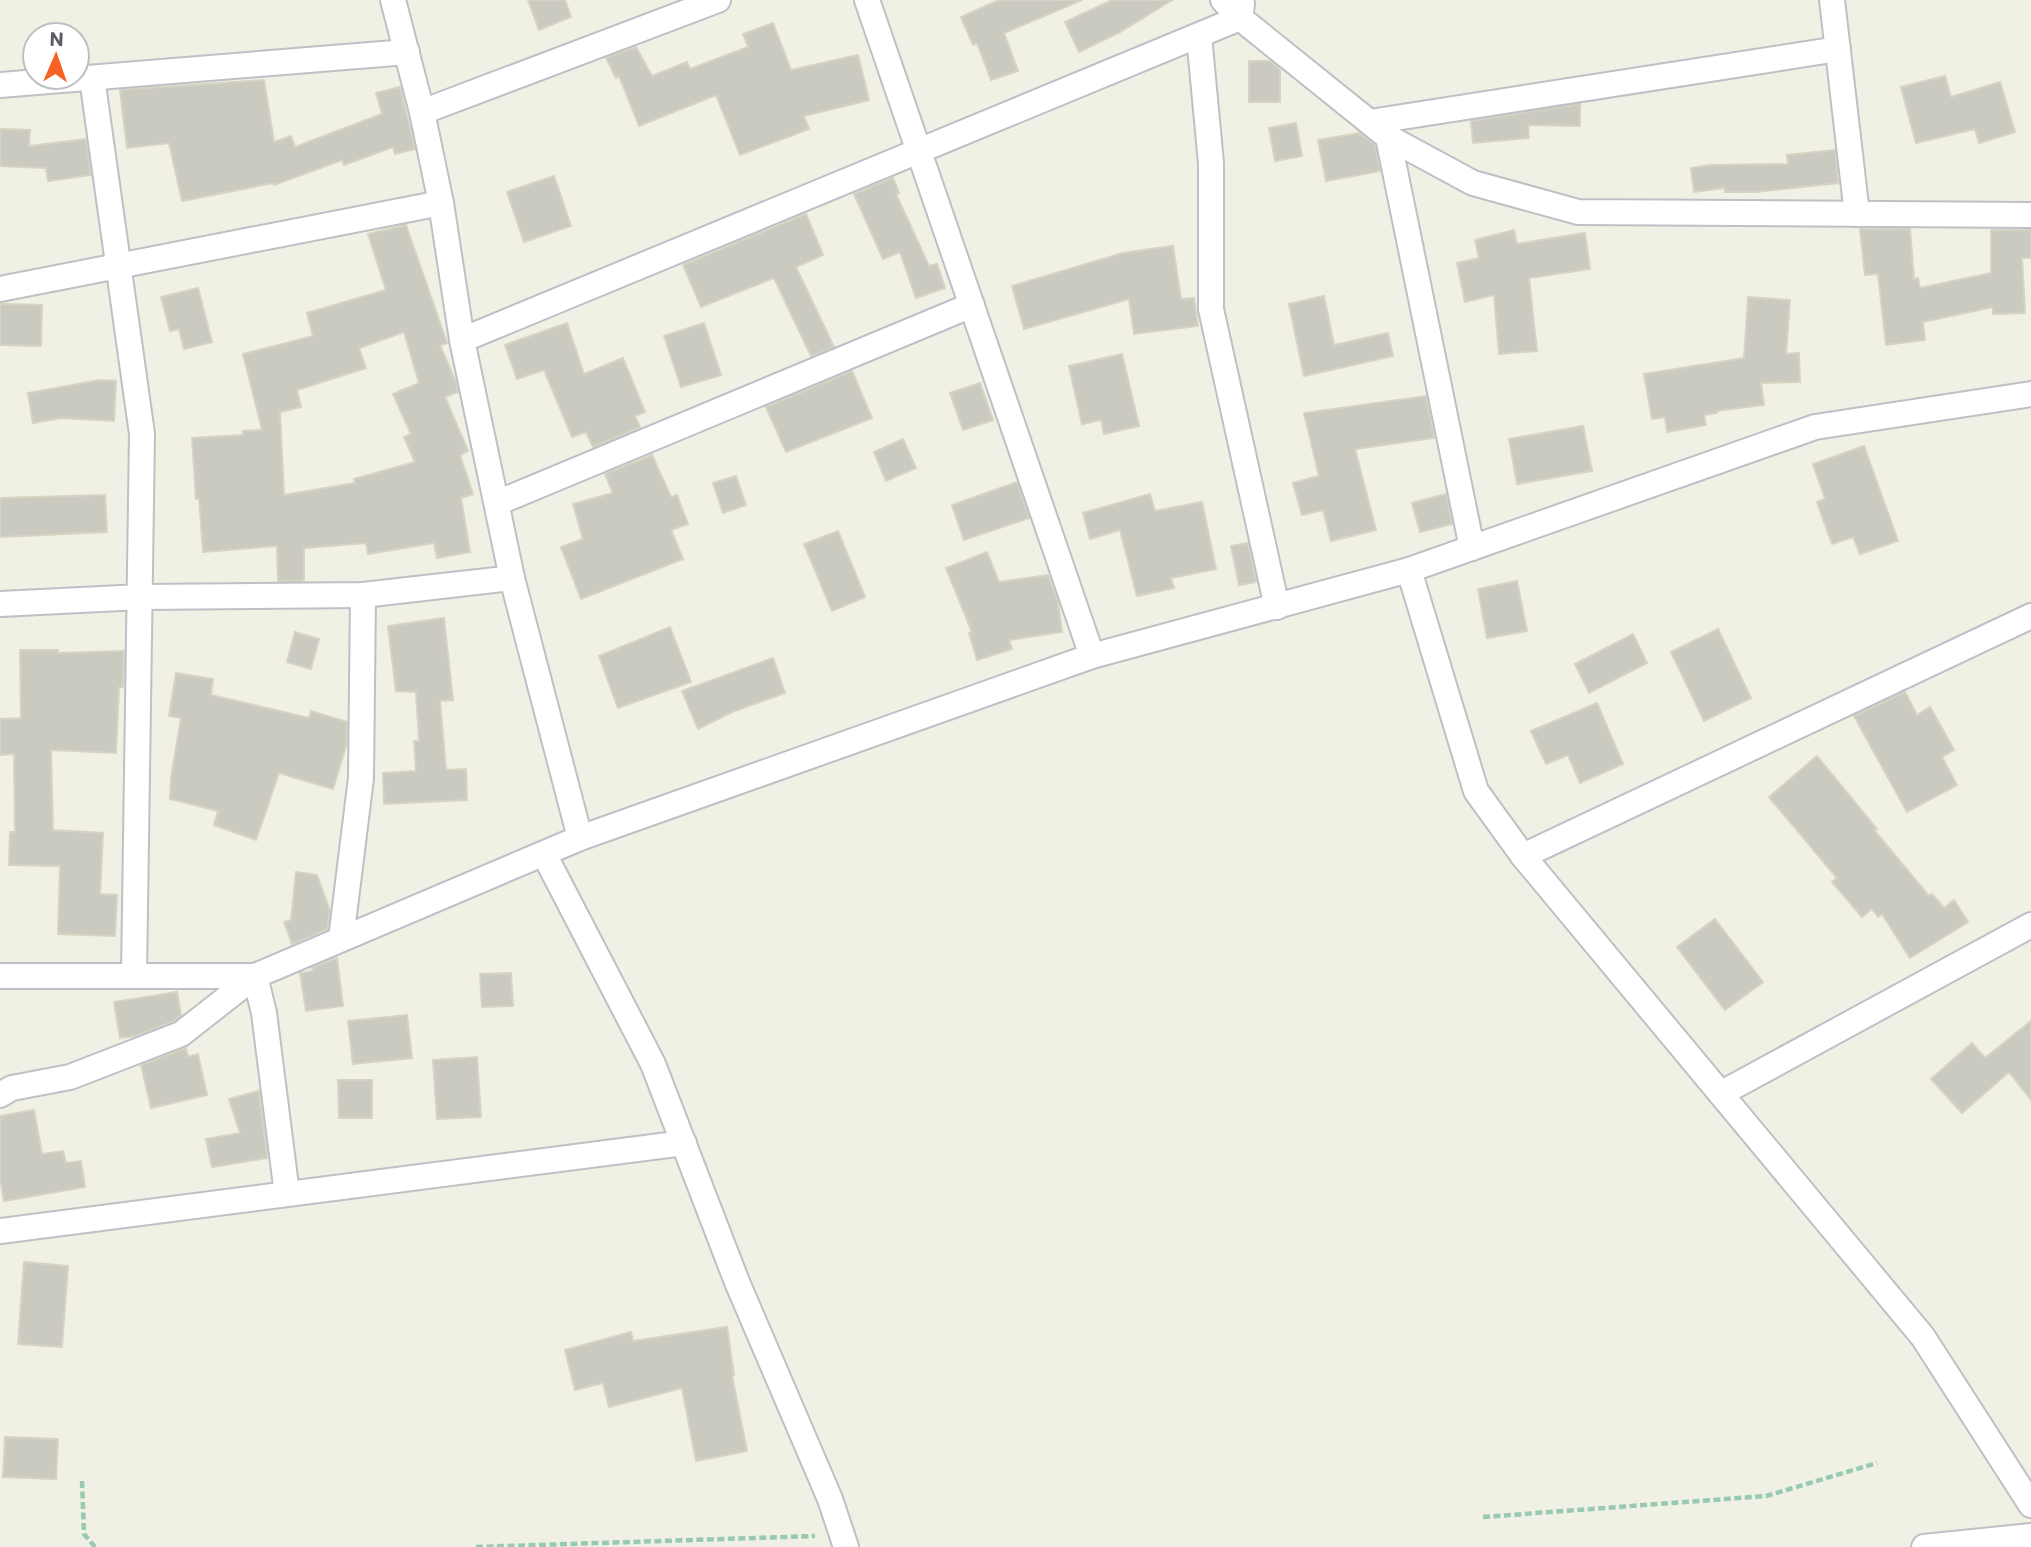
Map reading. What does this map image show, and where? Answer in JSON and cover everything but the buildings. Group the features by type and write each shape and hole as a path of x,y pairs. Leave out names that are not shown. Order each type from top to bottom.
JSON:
{"street":[{"path":"393,0 442,204 462,340 512,579 580,838"},
{"path":"422,112 718,0"},
{"path":"867,0 1092,656"},
{"path":"1223,0 1242,9 1379,130 1473,183 1578,212 2031,215"},
{"path":"1832,0 1857,214"},
{"path":"462,340 1199,36 1242,9"},
{"path":"1199,36 1211,163 1210,309 1277,607"},
{"path":"1379,130 1838,49"},
{"path":"0,85 407,52"},
{"path":"92,78 142,434 134,975"},
{"path":"1379,130 1472,548"},
{"path":"0,289 442,204"},
{"path":"497,503 972,305"},
{"path":"0,1096 12,1088 70,1077 181,1034 254,976 580,838 1092,656 1409,570 1815,427 2031,394"},
{"path":"1409,570 1476,791 1523,856 1923,1337 2031,1505"},
{"path":"0,604 141,597 363,595 512,579"},
{"path":"341,939 361,778 363,595"},
{"path":"1523,856 2031,616"},
{"path":"544,854 653,1064 737,1282 830,1499 844,1541"},
{"path":"1722,1093 2031,925"},
{"path":"0,976 254,976"},
{"path":"254,976 264,1013 287,1194"},
{"path":"0,1231 684,1143"},
{"path":"1924,1547 2031,1536"}],"path":[{"path":"1483,1517 1766,1496 1877,1464"},
{"path":"82,1480 84,1534 95,1547"},
{"path":"476,1547 844,1541"}]}
